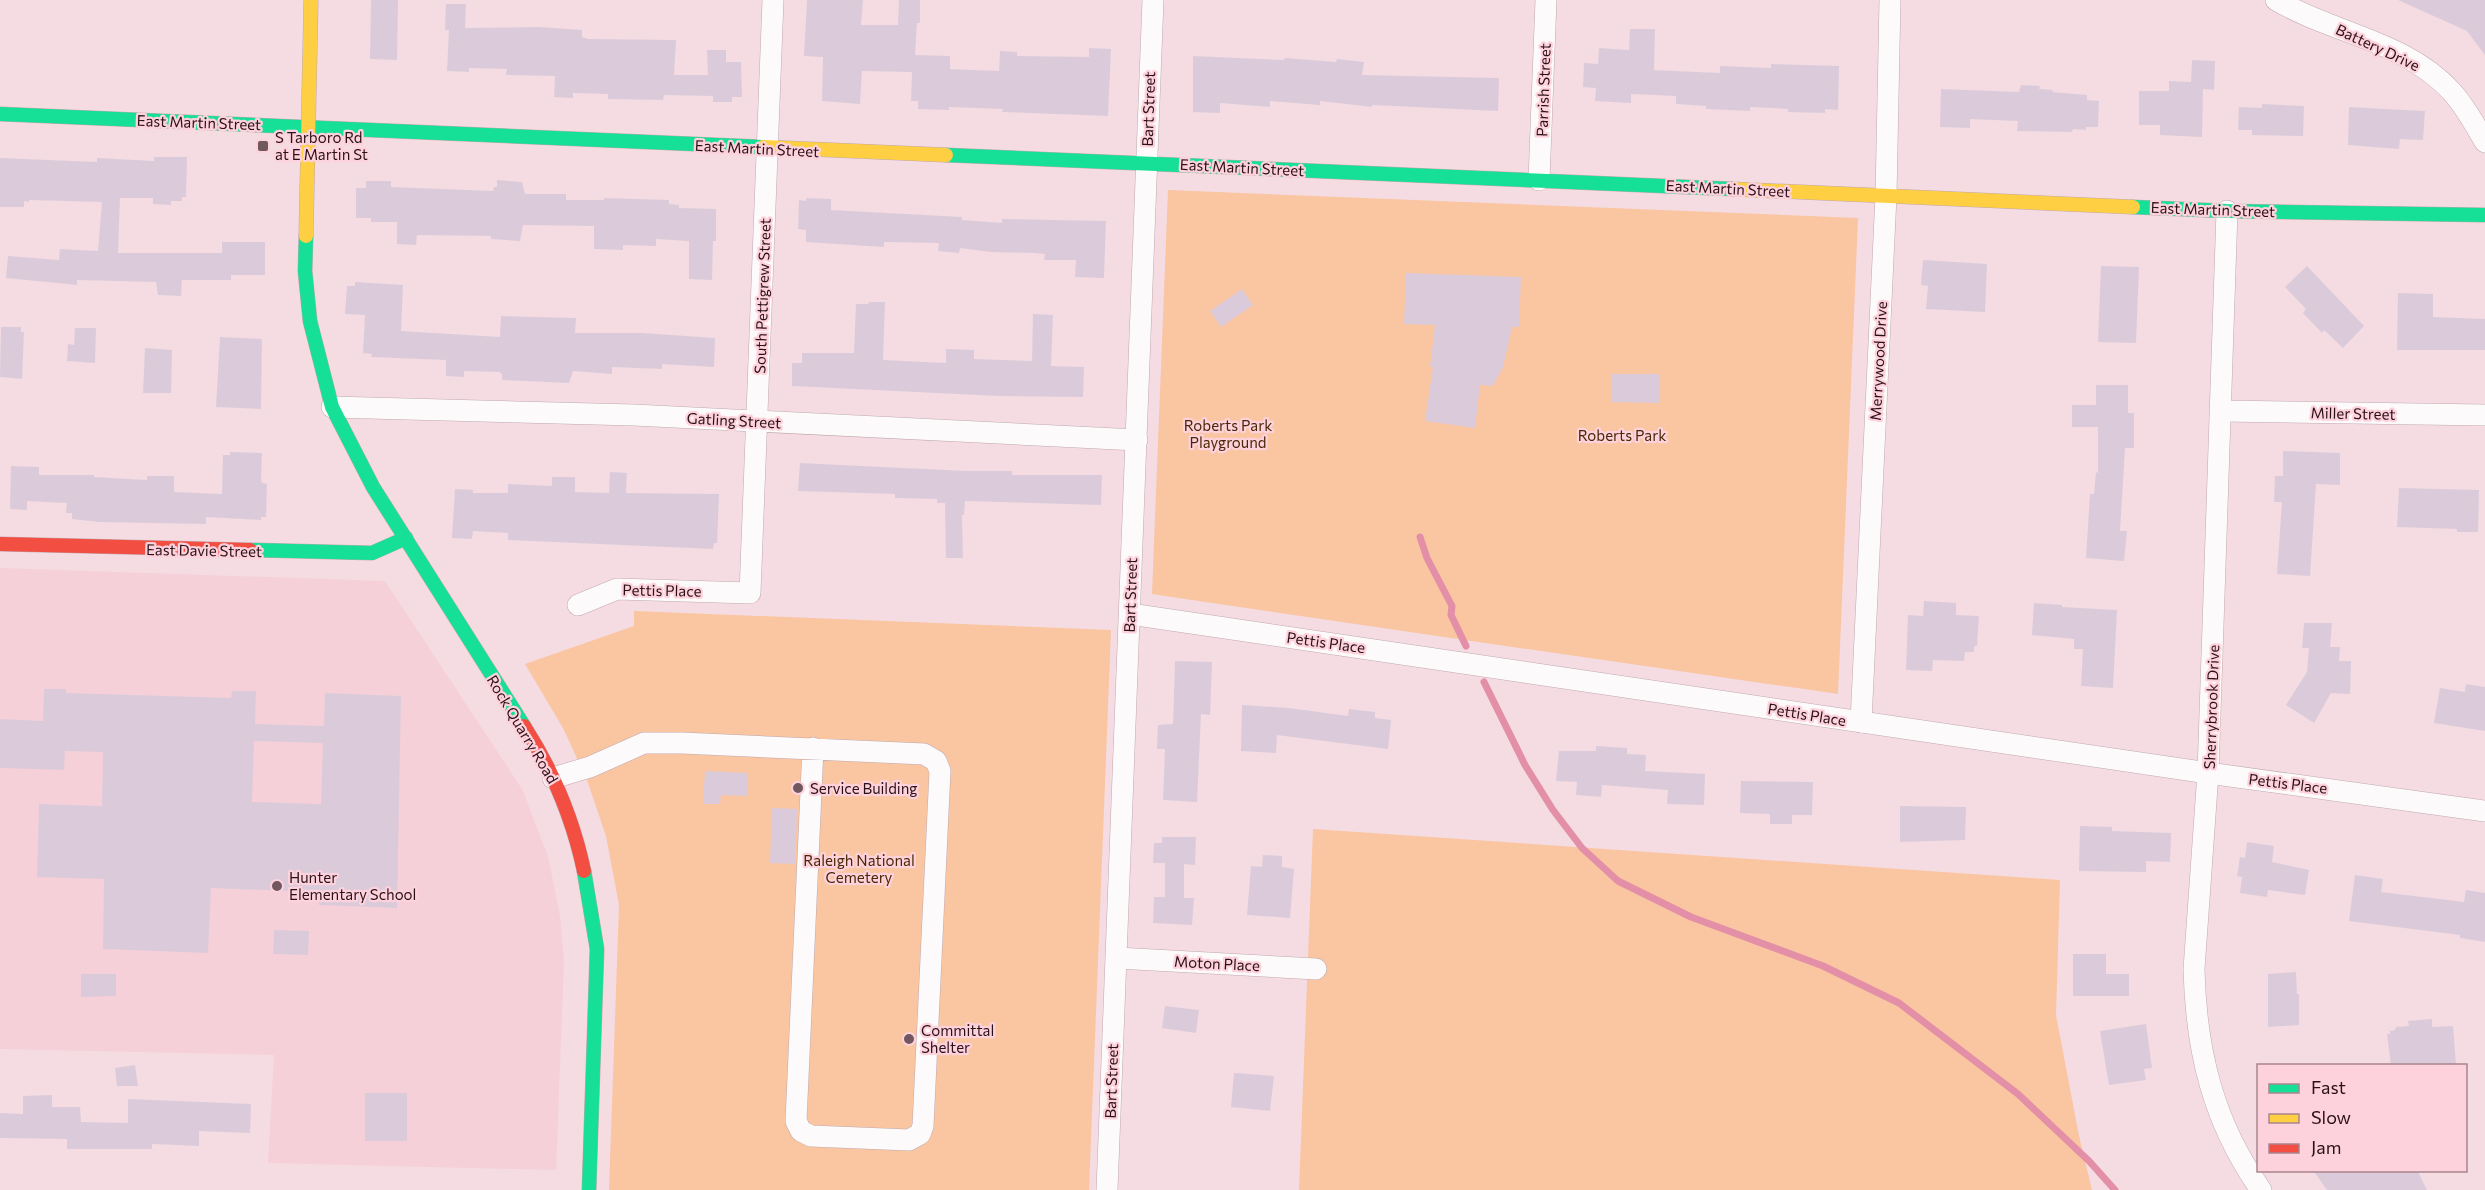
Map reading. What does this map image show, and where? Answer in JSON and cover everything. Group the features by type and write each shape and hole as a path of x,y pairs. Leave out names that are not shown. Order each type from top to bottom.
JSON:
{"street":[{"name":"Rock Quarry Road","path":"311,0 305,271 315,343 332,407 373,487 542,754 577,839 597,949 589,1190"},
{"name":"South Pettigrew Street","path":"750,592 773,0"},
{"name":"Bart Street","path":"1107,1190 1153,0"},
{"name":"Parrish Street","path":"1539,180 1546,0"},
{"name":"Merrywood Drive","path":"1861,722 1886,196 1890,0"},
{"name":"Battery Drive","path":"2276,0 2402,54 2426,70 2452,91 2485,142"},
{"name":"East Martin Street","path":"0,114 309,126 767,149 1146,162 2227,211 2485,214"},
{"name":"Sherrybrook Drive","path":"2227,211 2208,773 2194,969 2198,1036 2205,1069 2217,1107 2232,1142 2261,1190"},
{"name":"Gatling Street","path":"332,407 757,422 1137,440"},
{"name":"Miller Street","path":"2221,411 2485,415"},
{"name":"East Davie Street","path":"0,544 372,553 406,538"},
{"name":"Pettis Place","path":"578,605 617,589 750,592"},
{"name":"Pettis Place","path":"1130,614 2208,773 2485,811"},
{"path":"553,778 590,767 644,743 813,748 924,754 936,761 940,771 923,1126 920,1134 909,1140 811,1136 801,1131 796,1121 813,748"},
{"name":"Moton Place","path":"1117,958 1317,969"}],"shaded area":[{"name":"Hunter Elementary School","path":"0,568 385,581 522,789 548,856 560,916 564,962 556,1170 268,1163 274,1055 0,1049"}],"green space":[{"name":"Roberts Park","path":"1168,190 1858,218 1838,694 1152,594"},
{"name":"Raleigh National Cemetery","path":"634,611 1111,630 1089,1190 609,1190 619,905 606,836 587,780 563,728 525,664 634,626"},
{"path":"1313,829 2060,880 2056,1015 2079,1136 2092,1190 1299,1190"}],"building":[{"path":"371,0 398,0 397,60 370,59"},
{"path":"807,0 863,0 861,25 898,25 899,0 920,0 920,23 917,23 915,55 950,56 950,69 999,71 1000,51 1017,52 1017,56 1089,57 1089,48 1111,49 1108,116 1002,112 1003,109 949,107 949,110 918,109 918,101 911,101 912,72 862,71 860,104 822,101 823,57 804,56"},
{"path":"2398,0 2485,0 2485,55 2467,31"},
{"path":"446,4 466,4 465,28 539,27 582,30 582,37 588,39 676,40 674,75 708,75 707,50 726,50 726,62 741,62 742,97 732,97 732,102 713,102 713,96 664,95 663,100 608,99 608,94 573,93 573,98 554,97 555,76 506,75 507,69 469,68 469,72 447,71 449,30 445,30"},
{"path":"1630,29 1655,29 1654,70 1720,73 1720,66 1771,68 1771,64 1839,66 1838,110 1825,109 1825,113 1788,112 1788,109 1750,107 1750,111 1706,109 1706,106 1676,104 1676,96 1631,94 1631,103 1595,101 1596,88 1583,87 1584,63 1598,64 1599,48 1629,50"},
{"path":"1193,56 1284,60 1285,58 1336,62 1337,59 1364,62 1362,75 1499,78 1498,111 1372,105 1372,107 1320,101 1320,105 1270,101 1270,107 1220,103 1220,113 1193,112"},
{"path":"2192,60 2215,61 2214,90 2203,89 2202,137 2160,135 2160,125 2139,125 2139,91 2169,91 2169,81 2191,82"},
{"path":"2021,85 2040,86 2039,89 2053,90 2052,92 2087,95 2087,100 2099,101 2098,127 2086,127 2086,130 2073,129 2072,132 2017,131 2018,121 1970,119 1970,128 1940,127 1941,89 2019,92"},
{"path":"2262,104 2304,106 2303,136 2252,135 2252,130 2238,130 2239,107 2262,108"},
{"path":"2349,107 2425,111 2423,140 2400,139 2399,149 2348,145"},
{"path":"154,157 187,157 186,197 182,197 182,201 171,201 171,205 153,204 153,198 120,198 118,253 222,253 222,242 265,242 265,275 231,275 231,280 182,280 181,296 158,295 156,282 77,280 77,285 6,278 8,256 59,260 60,249 98,251 102,202 29,200 29,202 24,201 24,207 0,207 0,158 97,162 97,158 154,161"},
{"path":"497,180 522,182 525,194 566,194 566,200 604,200 604,198 669,200 669,204 679,205 679,208 716,209 712,280 689,279 689,241 656,239 656,246 623,245 623,250 594,249 594,226 523,225 520,241 491,239 491,236 417,235 416,245 397,244 397,222 371,222 371,218 356,218 356,188 366,188 366,181 391,181 391,187 493,191 494,187 497,187"},
{"path":"806,198 831,199 831,210 962,217 962,220 1002,223 1002,219 1106,221 1104,278 1075,277 1076,260 1044,260 1045,254 991,252 960,248 959,253 938,251 939,243 884,242 884,247 806,242 806,230 798,229 799,200 806,201"},
{"path":"1923,260 1987,264 1985,312 1926,309 1928,286 1921,285"},
{"path":"2101,266 2139,267 2136,343 2098,342"},
{"path":"2307,266 2364,326 2343,348 2324,330 2322,333 2303,313 2306,309 2285,287"},
{"path":"1406,273 1521,277 1519,327 1512,327 1503,367 1493,386 1480,385 1475,428 1425,421 1433,367 1430,367 1435,325 1404,324"},
{"path":"355,282 403,285 401,331 500,337 501,316 576,318 575,333 642,333 715,338 714,367 662,364 662,369 612,367 612,374 573,371 569,383 502,380 502,374 499,372 464,371 464,377 446,376 446,360 371,357 372,354 363,353 365,315 345,314 347,286 355,286"},
{"path":"1242,289 1253,305 1221,327 1210,311"},
{"path":"2398,293 2433,294 2433,317 2485,319 2485,350 2397,350"},
{"path":"869,302 885,302 883,360 946,363 946,349 974,350 974,359 1032,361 1033,314 1053,315 1051,366 1084,367 1083,397 999,396 792,386 792,363 802,363 802,353 854,353 856,304 868,304"},
{"path":"1,327 21,327 21,332 24,332 22,379 0,377"},
{"path":"75,328 96,328 95,363 67,361 68,344 74,345"},
{"path":"220,337 262,339 261,409 216,407"},
{"path":"145,348 172,350 171,393 143,393"},
{"path":"1612,374 1659,374 1659,403 1612,402"},
{"path":"2096,385 2128,385 2128,413 2134,413 2134,448 2125,448 2120,531 2127,531 2124,561 2086,558 2090,494 2094,494 2096,472 2098,473 2098,427 2072,427 2072,405 2096,405"},
{"path":"2283,451 2340,453 2340,485 2316,484 2310,576 2277,574 2282,502 2274,502 2275,476 2283,476"},
{"path":"230,452 262,453 261,480 262,483 267,484 266,517 261,517 261,520 206,517 206,524 99,522 72,519 72,513 66,513 67,503 27,501 27,510 10,509 11,466 39,467 39,475 94,475 94,477 147,480 147,476 174,476 174,492 222,494 223,455 230,455"},
{"path":"800,463 1012,471 1012,475 1102,475 1101,505 965,501 964,515 962,515 963,558 946,558 945,503 937,503 937,499 895,498 895,494 798,491"},
{"path":"610,472 627,473 626,493 719,494 717,543 714,543 713,549 508,540 508,533 473,531 472,539 452,538 455,489 473,490 473,493 508,493 508,484 552,486 552,477 575,477 575,492 609,493"},
{"path":"2399,488 2479,490 2478,532 2397,527"},
{"path":"1924,601 1956,603 1956,615 1979,616 1977,646 1974,646 1974,652 1965,652 1964,661 1933,660 1932,671 1906,670 1908,615 1923,616"},
{"path":"2034,603 2117,610 2113,688 2081,686 2083,649 2074,649 2074,639 2032,635"},
{"path":"2304,623 2332,623 2330,647 2340,647 2339,661 2351,661 2350,694 2331,693 2314,723 2286,705 2307,672 2309,648 2302,648"},
{"path":"1175,661 1212,662 1210,715 1201,714 1197,802 1163,800 1165,749 1157,749 1158,725 1173,724"},
{"path":"2466,684 2485,687 2485,731 2434,723 2440,688 2465,692"},
{"path":"44,689 66,689 66,693 231,698 232,691 256,691 255,724 324,726 325,693 401,696 397,908 319,905 319,892 211,888 208,953 103,949 104,879 37,877 39,804 102,806 103,752 65,751 64,770 0,768 0,719 43,721","holes":["254,741 323,743 321,804 252,802"]},
{"path":"1242,705 1289,708 1348,716 1349,709 1375,712 1375,718 1391,720 1388,749 1277,735 1276,753 1241,751"},
{"path":"1596,746 1627,748 1627,754 1646,755 1645,771 1705,774 1704,805 1667,804 1668,790 1602,785 1601,797 1576,795 1577,782 1556,781 1559,751 1596,751"},
{"path":"705,771 748,773 747,796 721,795 720,804 703,804"},
{"path":"1741,781 1813,782 1812,815 1792,815 1792,824 1770,824 1770,814 1740,813"},
{"path":"1900,806 1966,807 1965,840 1900,842"},
{"path":"772,808 797,809 795,864 770,863"},
{"path":"2080,826 2112,827 2112,831 2171,833 2170,862 2146,861 2146,872 2079,871"},
{"path":"1162,837 1196,837 1195,865 1184,864 1184,898 1194,898 1192,925 1153,923 1154,897 1165,897 1165,863 1153,863 1154,843 1162,843"},
{"path":"2247,842 2274,846 2272,862 2309,870 2305,895 2268,890 2267,897 2240,893 2242,877 2237,876 2240,857 2245,858"},
{"path":"1263,855 1282,856 1282,867 1294,869 1290,918 1247,915 1251,866 1262,867"},
{"path":"2355,875 2383,879 2381,892 2464,902 2466,890 2485,893 2485,942 2460,938 2460,935 2349,921"},
{"path":"274,930 309,931 308,955 273,954"},
{"path":"2073,954 2106,954 2106,974 2129,974 2129,996 2073,996"},
{"path":"2296,972 2299,1025 2268,1027 2268,974"},
{"path":"81,974 116,974 116,996 81,997"},
{"path":"1165,1006 1199,1010 1196,1033 1162,1028"},
{"path":"2432,1019 2432,1027 2453,1026 2456,1064 2391,1064 2387,1034 2390,1034 2390,1031 2395,1030 2396,1027 2409,1026 2408,1021"},
{"path":"2146,1024 2152,1068 2144,1069 2146,1080 2109,1085 2100,1031"},
{"path":"135,1065 138,1086 117,1086 115,1068"},
{"path":"1234,1073 1274,1076 1270,1111 1231,1107"},
{"path":"365,1093 407,1093 407,1141 365,1141"},
{"path":"52,1095 52,1107 80,1107 81,1122 128,1123 128,1099 251,1104 250,1133 199,1131 199,1146 152,1144 152,1149 67,1149 67,1139 0,1138 0,1113 23,1114 23,1096"},
{"path":"2314,1172 2418,1172 2427,1190 2327,1190"}],"waterway":[{"path":"1420,537 1427,558 1452,606 1451,615 1466,646"},
{"path":"1484,682 1525,765 1553,810 1582,848 1618,881 1691,917 1823,966 1899,1003 2018,1094 2089,1161 2115,1190"}],"traffic: fast":[{"path":"0,114 763,147"},
{"path":"946,155 1732,189"},
{"path":"2133,207 2227,211 2485,215"},
{"path":"306,236 305,271 310,321 332,407 373,487 524,726"},
{"path":"250,550 372,553 406,538"},
{"path":"584,871 597,949 589,1190"}],"traffic: slow":[{"path":"306,236 311,0"},
{"path":"763,147 946,155"},
{"path":"1732,189 2133,207"}],"traffic: jam":[{"path":"0,544 250,550"},
{"path":"524,726 561,796 584,871"}],"place":[{"name":"S Tarboro Rd at E Martin St","path":"263,146"},
{"name":"Service Building","path":"798,788"},
{"name":"Hunter Elementary School","path":"277,886"},
{"name":"Committal Shelter","path":"909,1039"}],"park label":[{"name":"Roberts Park Playground","path":"1228,434"}]}
